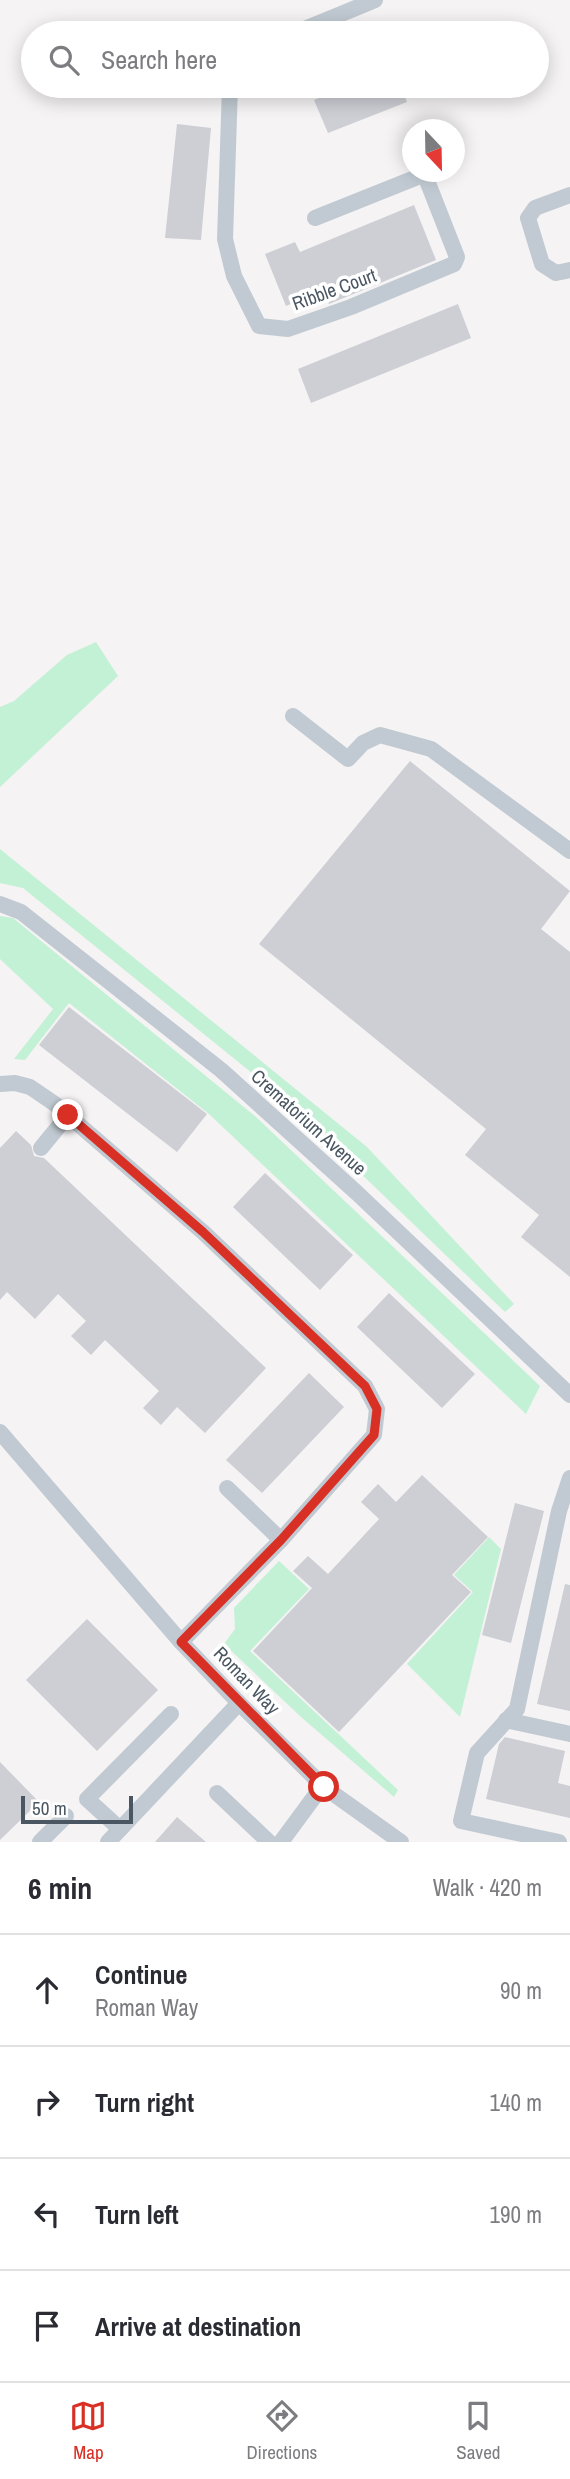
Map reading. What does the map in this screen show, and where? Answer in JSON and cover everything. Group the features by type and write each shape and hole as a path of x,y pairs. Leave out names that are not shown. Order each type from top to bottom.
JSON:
{"lane":[{"path":"324,21 375,0"},
{"name":"Ribble Court","path":"230,98 225,239 234,276 259,326 288,328 351,307 454,264 457,257 426,178 420,176 315,218"},
{"path":"570,195 535,208 528,218 542,264 556,273 570,270"},
{"path":"293,716 348,759 363,743 380,735 431,749 570,851"},
{"name":"Crematorium Avenue","path":"0,904 21,912 221,1070 357,1193 570,1395"},
{"path":"0,1084 15,1083 30,1087 68,1115 203,1232 295,1319 365,1386 377,1409 374,1435 281,1540 181,1642"},
{"path":"41,1148 68,1115"},
{"name":"Roman Way","path":"0,1433 181,1642 239,1703 323,1786 401,1842"},
{"path":"559,1842 461,1821 477,1753 517,1709 559,1511 570,1478"},
{"path":"228,1488 281,1540"},
{"path":"108,1842 239,1703"},
{"path":"120,1829 87,1799 172,1714"},
{"path":"506,1720 570,1734"},
{"path":"281,1842 323,1786"},
{"path":"216,1793 269,1842"},
{"path":"40,1842 66,1816"}],"green space":[{"path":"96,642 118,676 0,787 0,707 14,701 67,655"},
{"path":"0,849 367,1147 514,1304 505,1312 278,1094 23,888 0,883"},
{"path":"0,916 13,918 256,1117 540,1386 526,1414 209,1114 69,1003 25,1060 14,1059 53,1009 0,959"},
{"path":"489,1537 501,1549 460,1717 407,1664 473,1592 454,1575"},
{"path":"279,1561 309,1589 250,1651 398,1790 394,1797 301,1717 224,1644 235,1629 234,1608"}],"building":[{"path":"406,98 407,102 328,133 314,100"},
{"path":"177,124 211,128 201,240 165,238"},
{"path":"414,205 436,260 329,304 323,290 286,306 265,254 295,242 300,252"},
{"path":"458,304 471,338 311,403 298,369"},
{"path":"410,761 570,891 541,929 570,952 570,1277 521,1237 539,1215 465,1155 486,1129 259,944"},
{"path":"69,1007 207,1114 177,1152 39,1045"},
{"path":"16,1131 31,1145 34,1156 44,1158 266,1368 205,1433 177,1407 161,1425 143,1408 159,1391 105,1340 91,1355 71,1336 86,1321 58,1294 35,1319 7,1292 0,1300 0,1148"},
{"path":"265,1173 353,1255 320,1290 233,1207"},
{"path":"389,1293 475,1374 442,1408 357,1327"},
{"path":"309,1373 344,1407 262,1493 226,1460"},
{"path":"422,1475 488,1537 452,1575 471,1592 339,1732 253,1651 312,1588 293,1571 308,1556 328,1574 379,1519 361,1502 378,1484 396,1502"},
{"path":"515,1503 544,1511 511,1643 482,1635"},
{"path":"565,1584 570,1585 570,1711 537,1704"},
{"path":"87,1619 158,1690 97,1751 26,1680"},
{"path":"505,1737 565,1751 558,1783 570,1786 570,1818 486,1799 499,1744"},
{"path":"0,1762 39,1802 0,1840"},
{"path":"177,1817 206,1842 155,1842"}],"route":[{"path":"68,1115 203,1232 365,1386 377,1409 374,1435 281,1540 181,1642 324,1787"}]}
